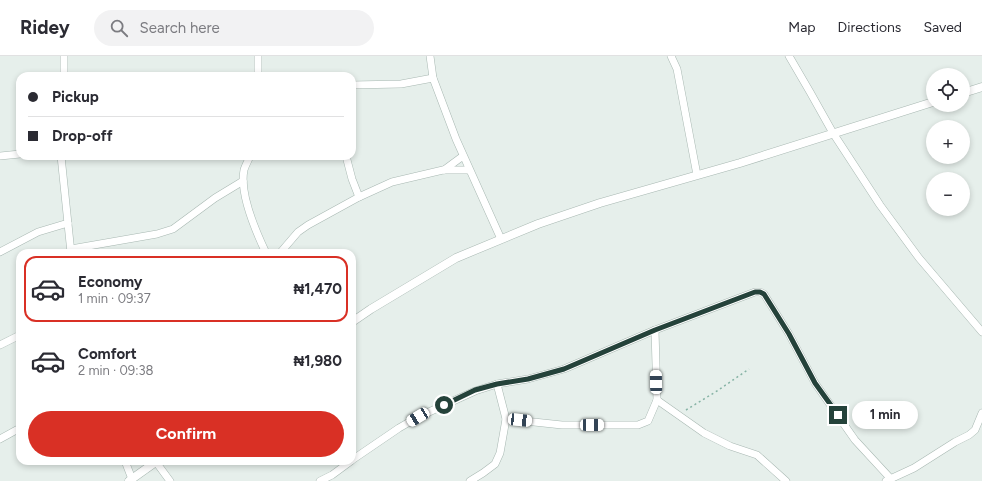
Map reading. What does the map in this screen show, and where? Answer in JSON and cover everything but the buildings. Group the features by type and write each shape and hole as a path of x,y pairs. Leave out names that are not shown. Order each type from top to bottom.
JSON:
{"street":[{"path":"64,56 64,72"},
{"path":"258,56 258,72"},
{"path":"430,56 433,78 463,156 501,239"},
{"path":"672,56 677,69 697,175"},
{"path":"789,56 833,133 880,205 920,258 982,332"},
{"path":"356,85 401,84 433,78"},
{"path":"970,91 982,87"},
{"path":"356,319 456,258 538,224 600,203 697,175 926,104"},
{"path":"0,156 16,154"},
{"path":"443,170 463,156"},
{"path":"62,160 71,249"},
{"path":"248,160 244,170 243,181 254,226 264,249"},
{"path":"347,160 359,197"},
{"path":"283,249 298,232 308,225 359,197 392,182 443,170 469,170"},
{"path":"81,249 157,234 173,229 215,198 243,181"},
{"path":"0,252 38,232 68,223"},
{"path":"356,457 398,428 475,390 497,384 528,379 564,369 655,330 755,292 764,294 789,334 815,383 855,440 888,480 914,468 955,442 969,435 975,430 982,413"},
{"path":"506,419 562,425 638,425 648,421 657,400 655,330"},
{"path":"0,345 16,337"},
{"path":"470,481 495,464 500,453 506,419 497,384"},
{"path":"657,400 704,433 730,446 757,455 786,481"},
{"path":"0,439 16,430"},
{"path":"126,465 130,480 151,465"},
{"path":"160,465 170,481"},
{"path":"320,481 332,475 346,465"}],"path":[{"path":"678,415 717,391 749,368"}],"route":[{"path":"444,405 475,390 497,384 528,379 564,369 655,330 755,292 760,292 764,294 789,334 815,383 838,415"}]}
